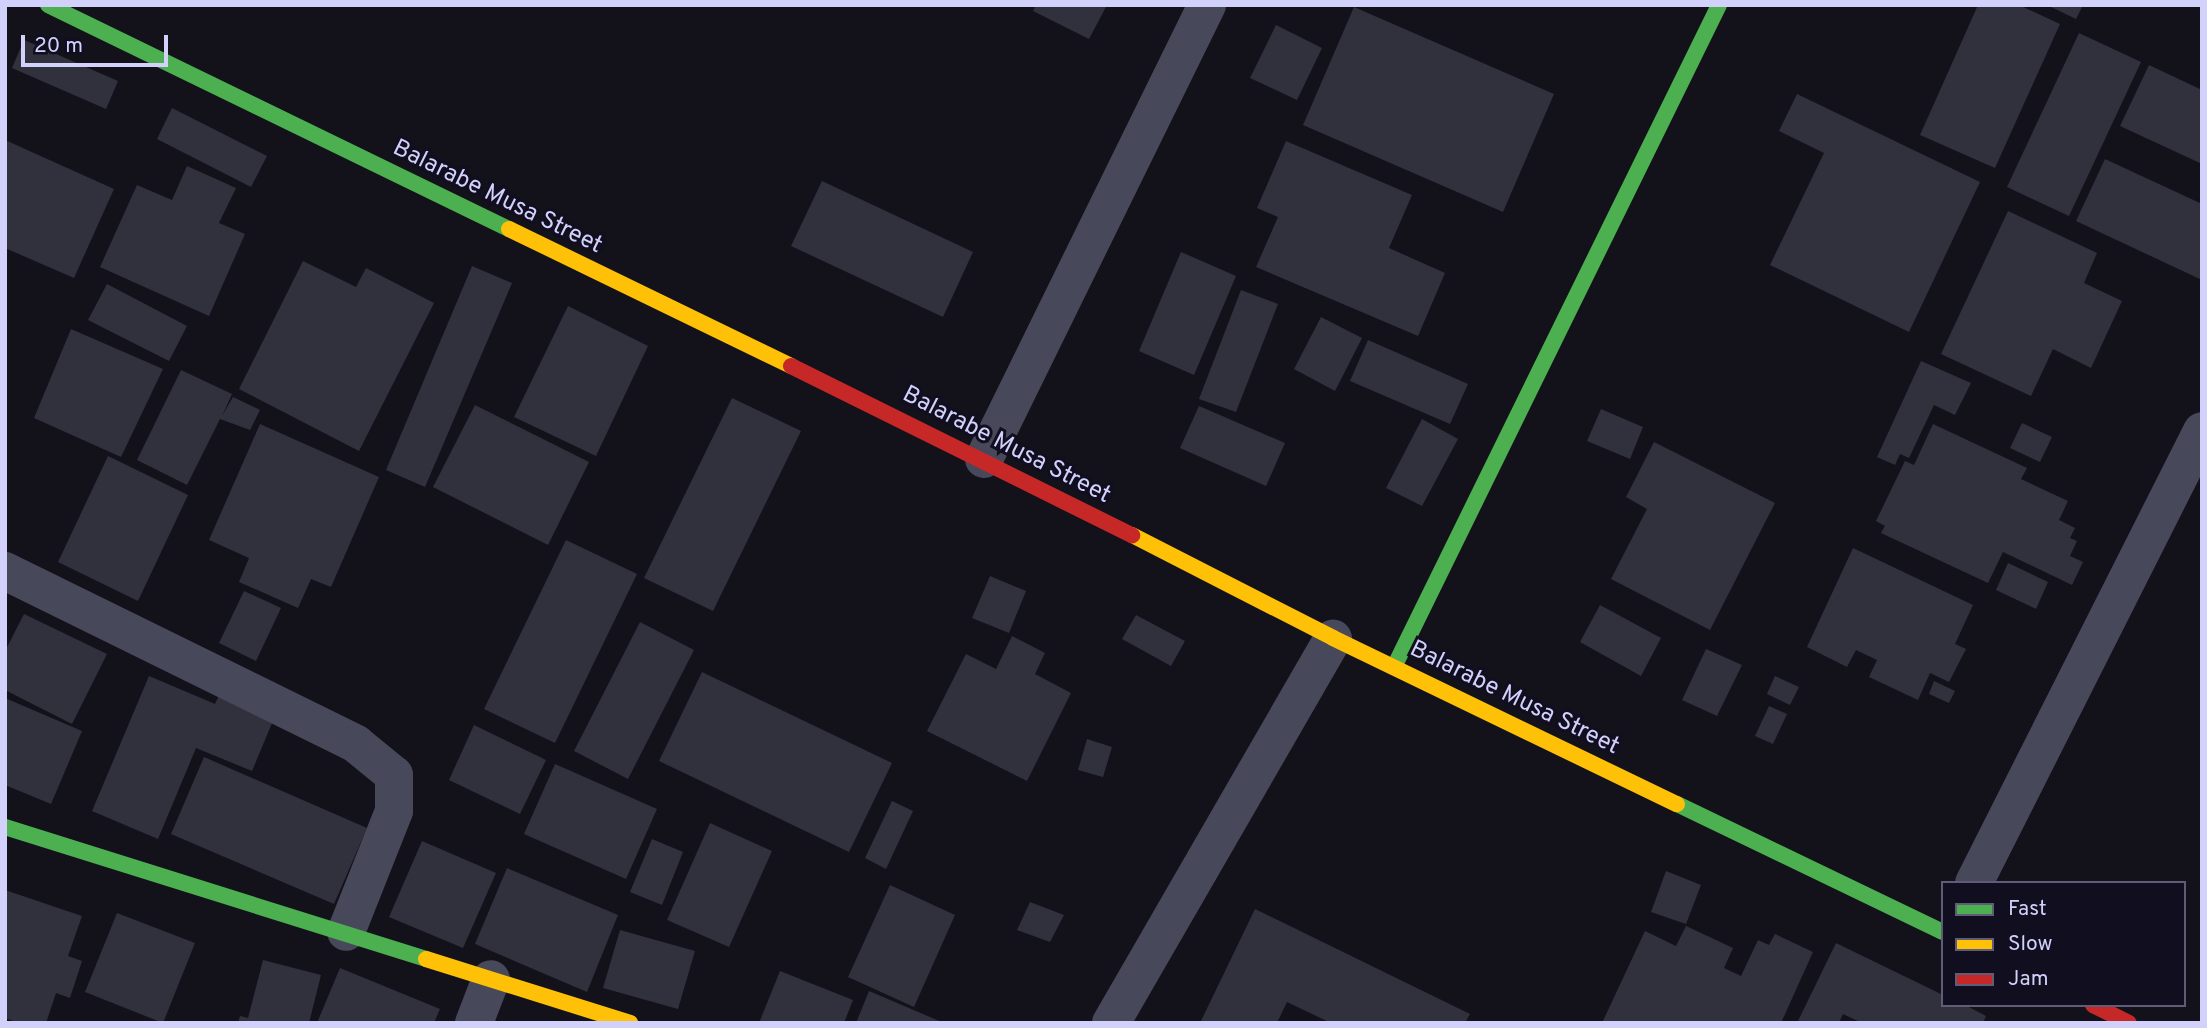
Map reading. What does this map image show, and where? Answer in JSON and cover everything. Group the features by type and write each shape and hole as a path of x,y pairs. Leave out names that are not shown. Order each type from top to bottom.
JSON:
{"street":[{"name":"Balarabe Musa Street","path":"48,5 984,459 1332,638 1941,931"},
{"path":"984,459 1207,5"},
{"path":"1394,667 1719,5"},
{"path":"1975,881 2202,431"},
{"path":"5,571 356,744 394,775 394,811 346,932"},
{"path":"1111,1023 1332,638"},
{"path":"5,827 630,1023"},
{"path":"474,1023 491,978"},
{"path":"2097,1007 2129,1023"}],"building":[{"path":"1036,5 1107,5 1089,39 1033,11"},
{"path":"1978,5 2019,5 2060,24 1995,168 1920,135"},
{"path":"2047,5 2083,5 2076,19"},
{"path":"1354,7 1554,94 1503,212 1303,125"},
{"path":"1276,25 1322,48 1297,100 1250,78"},
{"path":"2079,33 2141,62 2069,216 2007,187"},
{"path":"24,40 118,81 106,109 12,68"},
{"path":"2149,65 2202,90 2202,164 2120,126"},
{"path":"1797,94 1980,182 1909,332 1770,265 1824,153 1779,131"},
{"path":"172,108 267,156 251,187 157,139"},
{"path":"5,140 114,189 74,278 5,248"},
{"path":"1286,141 1412,195 1389,248 1445,273 1418,336 1256,267 1278,217 1257,208"},
{"path":"2105,159 2202,204 2202,280 2076,221"},
{"path":"187,166 236,188 219,223 245,234 209,316 100,267 137,185 172,200"},
{"path":"822,181 973,252 943,317 791,246"},
{"path":"2008,211 2097,253 2084,283 2122,301 2091,368 2053,349 2031,396 1941,354"},
{"path":"1181,252 1236,276 1194,375 1139,351"},
{"path":"303,261 356,287 366,268 434,303 359,451 239,389"},
{"path":"472,266 512,283 425,487 386,470"},
{"path":"107,284 187,326 169,361 88,320"},
{"path":"1241,290 1278,304 1236,412 1199,399"},
{"path":"568,306 648,346 596,456 514,417"},
{"path":"1321,317 1362,338 1335,391 1294,369"},
{"path":"71,329 163,369 121,457 34,418"},
{"path":"1368,340 1468,384 1450,424 1350,381"},
{"path":"1921,361 1971,383 1955,415 1934,405 1909,458 1900,454 1895,465 1877,457"},
{"path":"181,370 232,394 222,416 233,397 260,410 250,430 220,419 187,485 137,460"},
{"path":"732,398 801,431 713,611 644,578"},
{"path":"475,405 589,462 548,545 433,487"},
{"path":"1199,406 1285,443 1266,486 1180,448"},
{"path":"1601,409 1643,427 1630,459 1587,441"},
{"path":"1422,419 1458,439 1422,506 1386,488"},
{"path":"2022,423 2052,437 2040,462 2010,448"},
{"path":"260,424 379,477 331,587 311,579 298,608 239,582 249,558 209,540"},
{"path":"1933,424 2027,468 2021,479 2068,501 2059,520 2075,528 2070,538 2077,541 2070,556 2083,562 2072,585 2003,552 1988,583 1881,533 1885,526 1876,521 1905,461 1914,465"},
{"path":"1654,442 1775,503 1710,630 1611,579 1647,509 1626,497"},
{"path":"108,456 188,495 138,601 58,562"},
{"path":"566,540 637,574 555,743 484,709"},
{"path":"1853,548 1973,605 1955,644 1966,649 1949,682 1930,673 1918,700 1869,677 1877,660 1856,650 1847,667 1807,647"},
{"path":"2008,563 2048,582 2036,609 1996,590"},
{"path":"990,576 1026,591 1009,633 972,618"},
{"path":"244,591 281,608 256,661 219,643"},
{"path":"1600,605 1661,638 1641,676 1580,642"},
{"path":"24,614 107,654 72,724 5,690 5,651"},
{"path":"1136,615 1185,641 1171,666 1122,639"},
{"path":"640,622 694,650 628,779 574,751"},
{"path":"1012,636 1045,653 1035,674 1071,693 1027,781 927,731 966,654 996,669"},
{"path":"1706,649 1742,665 1717,716 1682,700"},
{"path":"702,672 892,763 849,852 659,761"},
{"path":"149,676 215,704 220,693 275,716 252,771 196,748 158,839 92,811"},
{"path":"1775,676 1799,687 1790,705 1767,694"},
{"path":"1934,681 1955,691 1949,703 1929,694"},
{"path":"5,698 82,731 51,804 5,785"},
{"path":"1769,706 1787,714 1773,744 1755,736"},
{"path":"474,725 546,760 520,814 449,780"},
{"path":"1087,739 1112,747 1103,777 1078,770"},
{"path":"204,757 367,828 334,904 171,834"},
{"path":"555,764 657,809 626,879 524,834"},
{"path":"892,801 913,811 886,869 865,858"},
{"path":"710,823 772,851 729,947 667,920"},
{"path":"652,839 683,852 662,905 630,892"},
{"path":"422,841 496,873 463,948 389,917"},
{"path":"507,868 618,915 587,992 475,944"},
{"path":"1666,871 1701,885 1686,924 1651,912"},
{"path":"890,885 955,915 914,1007 848,977"},
{"path":"5,890 82,916 68,956 82,961 70,998 56,993 46,1023 19,1023 5,1018"},
{"path":"1030,902 1064,915 1050,942 1017,930"},
{"path":"1255,909 1470,1014 1465,1023 1331,1023 1287,1002 1277,1023 1200,1023"},
{"path":"117,913 195,943 163,1023 85,992"},
{"path":"1686,926 1733,948 1724,968 1741,976 1758,940 1769,945 1775,934 1813,952 1781,1023 1602,1023 1645,931 1676,946"},
{"path":"620,930 695,951 678,1009 603,988"},
{"path":"1836,943 1941,994 1941,1007 1969,1007 1986,1016 1983,1023 1862,1023 1843,1014 1839,1023 1797,1023"},
{"path":"263,960 321,975 309,1023 238,1023 240,1016 248,1018"},
{"path":"340,968 440,1009 434,1023 317,1023"},
{"path":"780,971 853,1000 844,1023 759,1023"},
{"path":"869,991 944,1023 856,1023"}],"traffic: fast":[{"path":"48,5 509,229"},
{"path":"1394,667 1719,5"},
{"path":"1677,804 1941,931"},
{"path":"5,827 426,959"}],"traffic: slow":[{"path":"509,229 791,366"},
{"path":"1132,535 1333,638 1677,804"},
{"path":"426,959 630,1023"}],"traffic: jam":[{"path":"791,366 1132,535"},
{"path":"2097,1007 2129,1023"}]}
